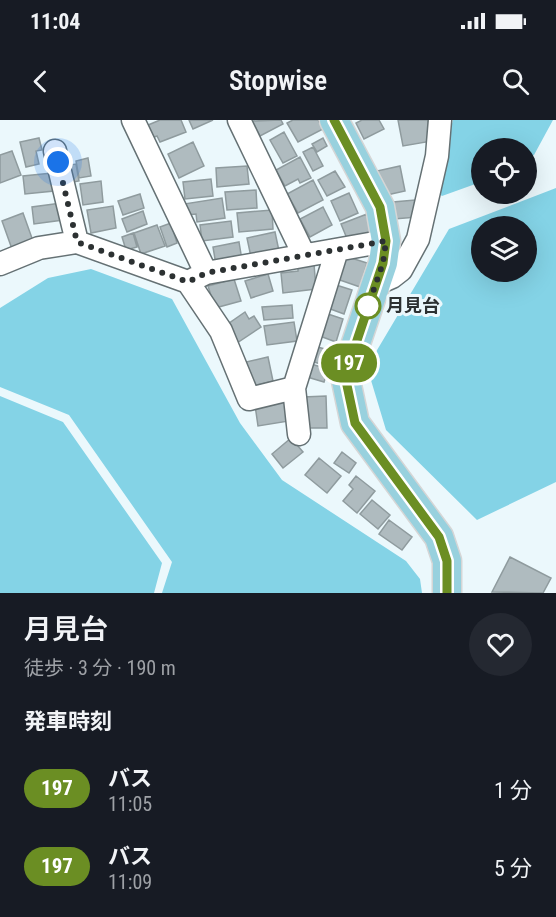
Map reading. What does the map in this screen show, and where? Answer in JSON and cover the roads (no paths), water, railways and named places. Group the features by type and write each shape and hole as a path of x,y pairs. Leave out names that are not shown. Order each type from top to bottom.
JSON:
{"main road":[{"path":"334,120 380,207 386,241 376,284 345,376 345,387 355,423 439,537 447,561 447,593"}],"street":[{"path":"133,120 249,399 294,388"},
{"path":"239,120 304,255"},
{"path":"376,284 401,270 418,239 437,156 441,120"},
{"path":"55,151 77,242"},
{"path":"1,260 39,248 77,242 197,278 304,255 386,241"},
{"path":"299,434 294,388 337,250"}],"place":[{"name":"月見台","path":"368,306"}]}
